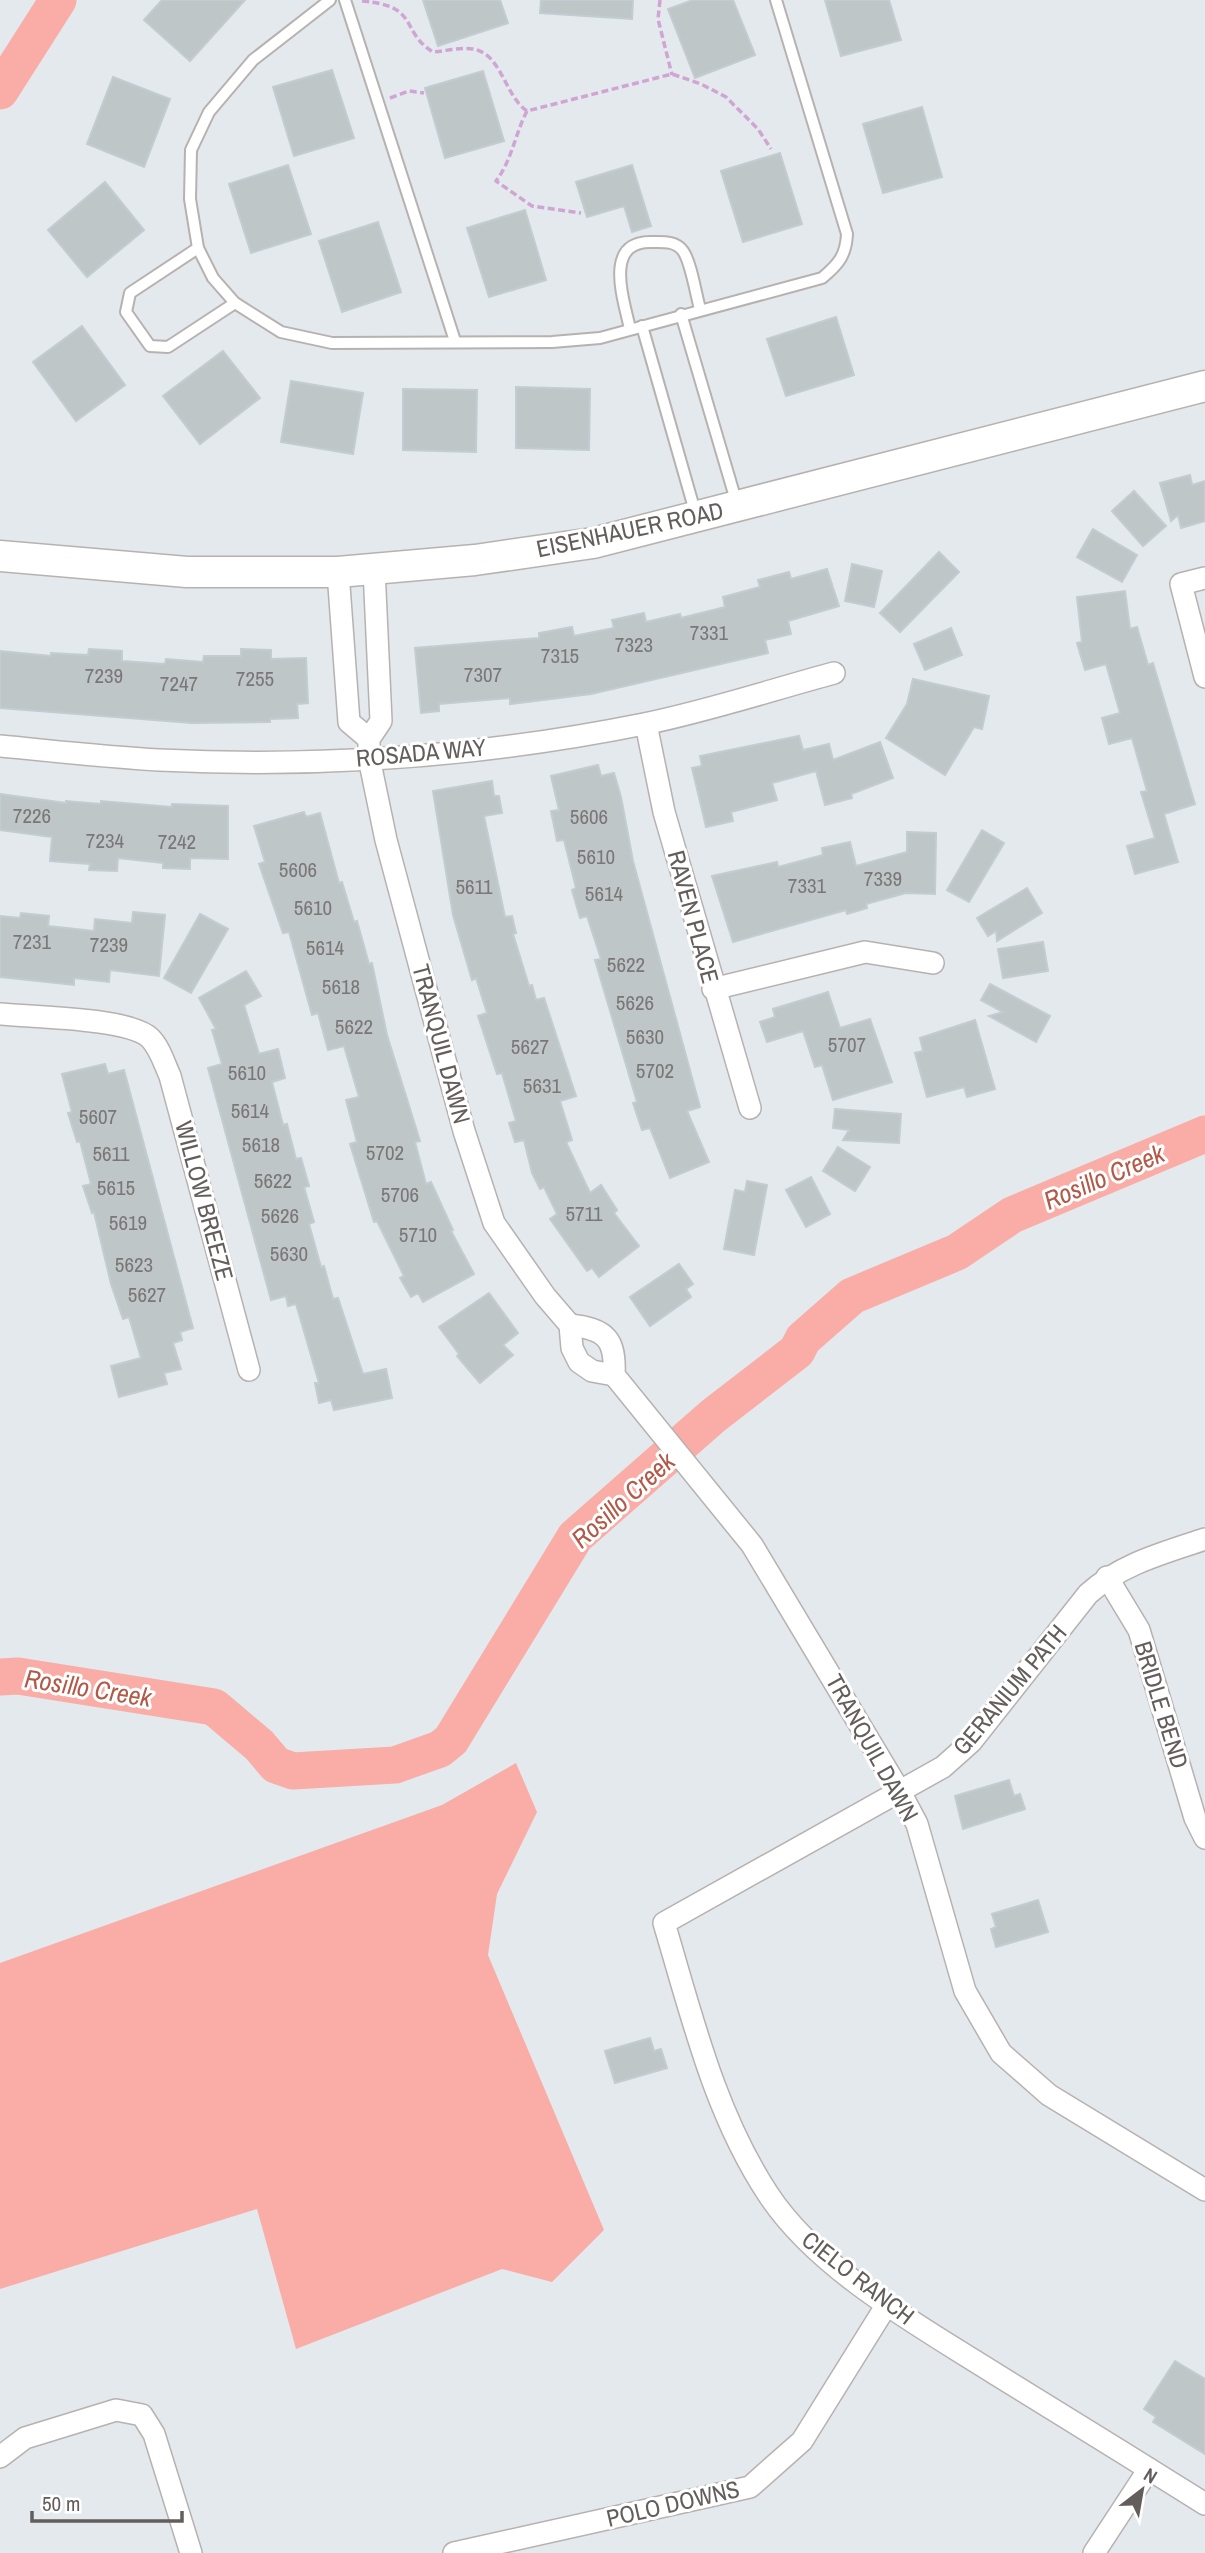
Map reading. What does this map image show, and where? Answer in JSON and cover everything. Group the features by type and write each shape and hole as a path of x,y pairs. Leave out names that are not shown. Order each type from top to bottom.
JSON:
{"main road":[{"name":"EISENHAUER ROAD","path":"0,556 187,572 338,572 475,560 593,543 1205,386"}],"street":[{"name":"TRANQUIL DAWN","path":"369,749 380,721 374,569"},
{"name":"TRANQUIL DAWN","path":"338,572 349,722 369,749 386,840 464,1131 494,1223 545,1296 570,1325 572,1348 579,1362 592,1371 614,1375"},
{"path":"1205,578 1181,584 1205,677"},
{"name":"ROSADA WAY","path":"0,746 158,760 324,762 369,749 526,743 646,724 834,673"},
{"name":"RAVEN PLACE","path":"646,724 664,812 713,989 750,1108"},
{"path":"713,989 865,952 933,963"},
{"name":"WILLOW BREEZE","path":"0,1014 126,1025 148,1036 157,1048 170,1076 250,1370"},
{"name":"TRANQUIL DAWN","path":"570,1325 593,1329 606,1338 614,1352 614,1375 740,1528 900,1792 916,1824 965,1991 1001,2053 1049,2095 1205,2190"},
{"name":"GERANIUM PATH","path":"664,1923 943,1767 971,1742 1088,1594 1107,1577 1136,1562 1205,1539"},
{"name":"BRIDLE BEND","path":"1107,1577 1139,1630 1195,1818 1205,1838"},
{"name":"CIELO RANCH","path":"664,1923 710,2074 736,2141 768,2195 800,2235 886,2306 1205,2504"},
{"name":"POLO DOWNS","path":"454,2553 750,2487 802,2441 886,2306"},
{"path":"0,2456 25,2438 116,2410 142,2415 154,2434 191,2553"},
{"path":"1094,2553 1149,2469"}],"lane":[{"path":"330,0 253,60 209,112 191,150 190,199 198,248 214,278 235,303 281,332 332,343 552,342 600,338 822,278 837,266 846,251 847,234 776,0"},
{"path":"345,0 455,341"},
{"path":"630,329 619,279 621,264 628,250 648,241 670,242 683,251 700,309"},
{"path":"198,248 130,293 125,312 150,346 168,347 235,303"},
{"path":"681,314 737,506"},
{"path":"642,326 696,517"}],"path":[{"path":"353,0 380,2 400,11 420,41 433,52 471,49 491,57 513,98 527,111"},
{"path":"660,0 658,19 672,75"},
{"path":"582,213 532,206 496,181 507,166 515,133 527,111 672,75 701,84 726,97 758,129 771,149"},
{"path":"379,103 409,92 424,93"}],"shaded area":[{"path":"516,1763 537,1812 497,1894 488,1955 604,2230 552,2282 502,2269 296,2349 257,2209 0,2289 0,1963 442,1805"}],"building":[{"path":"162,0 245,0 190,61 144,20"},
{"path":"423,0 500,0 508,23 438,46"},
{"path":"541,0 633,0 632,19 540,13"},
{"path":"693,0 733,0 755,55 695,78 668,9"},
{"path":"825,0 889,0 901,40 841,56"},
{"path":"332,70 354,138 294,156 273,87"},
{"path":"483,71 504,141 445,158 425,88"},
{"path":"113,77 170,99 144,167 87,144"},
{"path":"922,107 942,177 883,193 863,124"},
{"path":"780,153 802,224 743,242 721,171"},
{"path":"288,165 311,234 251,253 229,184"},
{"path":"632,165 651,226 632,232 624,206 587,217 576,182"},
{"path":"105,182 144,230 87,277 48,230"},
{"path":"525,210 546,280 489,297 467,228"},
{"path":"378,222 401,292 342,312 319,241"},
{"path":"836,317 854,375 786,396 767,339"},
{"path":"82,326 125,385 76,421 33,362"},
{"path":"223,351 260,398 200,444 163,396"},
{"path":"291,381 363,393 353,454 281,442"},
{"path":"516,387 590,389 589,450 516,448"},
{"path":"403,389 477,390 476,452 403,450"},
{"path":"1190,475 1192,485 1205,481 1205,521 1181,528 1178,515 1171,521 1160,483"},
{"path":"1134,491 1166,526 1143,546 1112,511"},
{"path":"1093,529 1137,555 1122,582 1077,557"},
{"path":"939,552 959,572 900,632 880,613"},
{"path":"852,564 882,571 874,607 845,601"},
{"path":"827,569 839,606 788,621 791,634 765,640 768,653 591,694 510,704 510,698 439,704 439,711 421,713 415,648 539,638 539,633 572,627 574,636 614,628 612,620 644,613 646,622 680,614 681,618 725,607 723,597 760,587 758,580 789,572 791,579"},
{"path":"1125,591 1130,629 1137,627 1148,665 1153,663 1195,804 1164,814 1178,862 1135,874 1127,846 1155,838 1141,792 1147,791 1132,738 1109,744 1102,718 1120,713 1106,664 1085,670 1077,643 1082,642 1077,597"},
{"path":"951,628 962,655 925,670 914,644"},
{"path":"89,649 122,651 122,661 165,664 166,659 203,662 204,656 241,656 241,649 271,650 271,659 306,658 308,703 297,704 298,718 270,719 270,722 192,723 0,708 0,651 51,656 51,653 88,655"},
{"path":"913,679 989,696 982,729 974,727 945,775 886,738 907,704"},
{"path":"799,736 803,750 829,744 833,760 880,742 893,778 851,794 852,798 825,805 816,771 772,783 777,800 731,812 733,821 706,827 692,768 702,766 700,756"},
{"path":"598,765 601,776 614,773 633,861 700,1107 687,1111 709,1162 670,1178 650,1128 642,1130 633,1103 637,1102 595,960 601,959 587,916 580,918 572,890 576,888 564,840 557,841 551,811 559,810 551,776"},
{"path":"492,781 494,796 499,796 502,813 484,816 505,917 512,916 516,933 513,934 529,986 532,985 536,1000 544,998 576,1096 560,1101 572,1140 566,1142 590,1193 601,1185 617,1210 614,1213 639,1246 599,1277 592,1268 587,1271 550,1219 557,1214 544,1187 540,1189 532,1173 524,1140 515,1142 509,1123 516,1121 502,1073 497,1074 478,1016 487,1013 476,978 472,980 453,915 433,791"},
{"path":"0,794 66,803 101,804 101,801 172,807 172,804 228,806 228,859 190,858 190,869 163,868 163,863 118,858 117,871 89,870 90,864 50,861 52,837 0,830"},
{"path":"304,812 306,817 320,813 339,883 342,882 354,922 357,921 369,964 372,963 387,1035 420,1141 415,1142 426,1184 431,1182 453,1230 451,1231 474,1274 423,1302 418,1293 411,1297 400,1278 404,1276 377,1221 374,1222 350,1144 357,1142 346,1100 359,1097 344,1046 328,1050 318,1013 312,1015 289,932 283,933 259,864 265,862 254,826"},
{"path":"982,830 1004,843 969,902 947,890"},
{"path":"907,832 936,833 935,894 906,893 866,904 867,908 847,914 846,910 733,942 712,876 777,862 778,867 823,855 822,848 850,842 856,866 907,852"},
{"path":"1027,888 1042,913 997,941 996,931 988,936 977,918"},
{"path":"133,912 165,915 159,976 110,970 109,982 74,978 74,985 0,977 0,916 20,918 21,913 49,916 48,926 94,931 95,919 132,923"},
{"path":"200,914 228,929 191,993 164,978"},
{"path":"1043,942 1048,971 1003,978 998,949"},
{"path":"246,971 261,996 244,1005 259,1054 278,1049 285,1078 272,1082 283,1125 287,1124 296,1159 301,1158 309,1186 304,1187 314,1222 309,1224 321,1267 324,1266 333,1299 338,1298 363,1374 386,1369 392,1398 334,1410 331,1400 319,1403 315,1383 319,1383 296,1304 288,1306 286,1296 271,1300 208,1068 222,1064 212,1030 216,1029 199,998"},
{"path":"990,984 1050,1016 1036,1042 989,1016 1003,1012 981,1000"},
{"path":"828,992 840,1028 870,1019 892,1082 833,1100 822,1065 815,1067 803,1031 767,1042 760,1022 775,1017 773,1009"},
{"path":"975,1020 995,1089 967,1097 964,1087 927,1097 915,1053 923,1051 920,1038"},
{"path":"105,1064 108,1074 124,1070 193,1328 180,1332 182,1340 173,1343 181,1369 164,1373 167,1384 119,1397 111,1366 141,1358 129,1317 123,1319 111,1284 94,1212 92,1213 83,1186 91,1184 80,1141 77,1142 68,1113 72,1112 62,1074"},
{"path":"835,1109 901,1114 899,1143 843,1140 849,1130 833,1128"},
{"path":"838,1147 870,1167 855,1191 823,1171"},
{"path":"811,1177 830,1214 806,1227 786,1190"},
{"path":"747,1181 767,1185 754,1255 724,1249 735,1190 745,1192"},
{"path":"679,1264 693,1284 686,1289 691,1297 650,1326 630,1297"},
{"path":"489,1293 518,1333 503,1345 513,1355 480,1383 457,1356 459,1354 439,1327"},
{"path":"1009,1780 1014,1796 1020,1794 1025,1809 963,1829 955,1796"},
{"path":"1038,1900 1048,1932 996,1947 991,1929 996,1927 992,1914"},
{"path":"650,2038 654,2051 661,2049 667,2068 615,2083 605,2051"},
{"path":"1175,2361 1205,2379 1205,2454 1153,2422 1156,2417 1144,2409"}],"waterway":[{"path":"0,91 58,0"},
{"name":"Rosillo Creek","path":"0,1677 18,1676 214,1707 259,1745 276,1765 293,1771 395,1765 440,1749 451,1740 575,1537 713,1416 797,1351 803,1339 852,1296 957,1252 1012,1215 1205,1134"}]}
